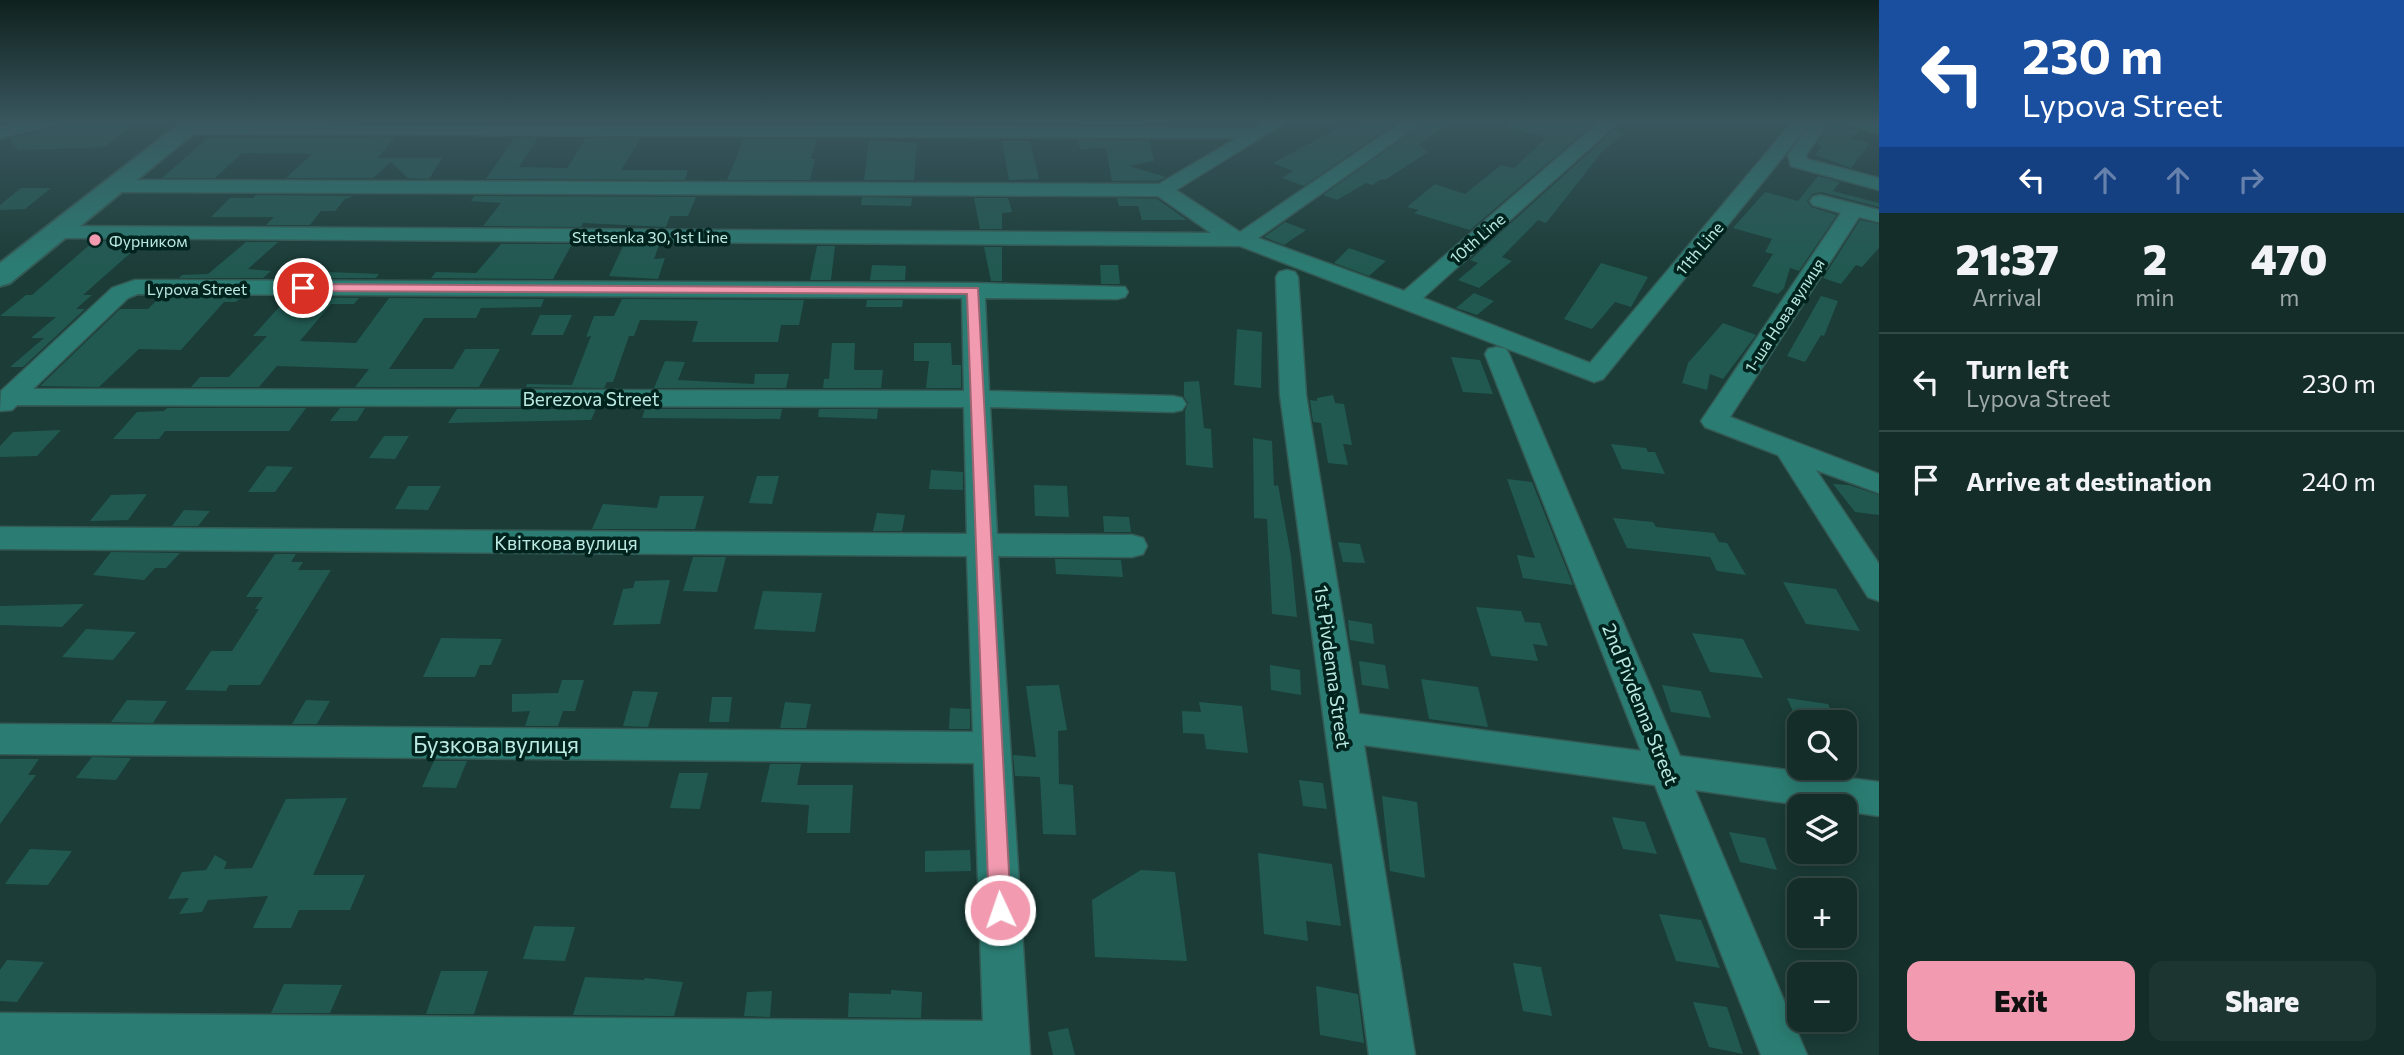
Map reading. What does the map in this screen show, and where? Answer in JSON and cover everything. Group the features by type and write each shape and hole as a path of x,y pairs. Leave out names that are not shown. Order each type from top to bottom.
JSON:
{"main road":[{"path":"0,277 136,170"}],"street":[{"path":"1163,190 1197,170"},
{"path":"1242,240 1343,170"},
{"name":"10th Line","path":"1407,300 1555,170"},
{"name":"11th Line","path":"1407,300 1594,373 1762,170"},
{"path":"1828,170 1879,184"},
{"path":"116,186 1163,190 1185,203 1210,225 1242,240 1407,300"},
{"path":"1820,201 1879,216"},
{"name":"1-ша Нова вулиця","path":"1787,449 1714,421 1854,209"},
{"name":"Stetsenka 30, 1st Line","path":"57,232 1242,240"},
{"name":"1st Pivdenna Street","path":"1287,278 1293,395 1392,1055"},
{"name":"Lypova Street","path":"5,402 120,293 135,288 1117,292"},
{"path":"0,1035 1007,1049 982,545 979,399 973,290"},
{"name":"2nd Pivdenna Street","path":"1497,354 1784,1055"},
{"name":"Berezova Street","path":"5,402 979,399 1173,404"},
{"path":"1787,449 1879,484"},
{"path":"1787,449 1879,589"},
{"name":"Квіткова вулиця","path":"0,538 1132,546"},
{"path":"1342,727 1879,799"},
{"name":"Бузкова вулиця","path":"0,739 992,748"}],"building":[{"path":"171,170 223,170 215,178 162,178"},
{"path":"294,170 382,170 373,178 286,178"},
{"path":"400,170 434,170 429,179 408,178"},
{"path":"492,170 687,170 685,180 486,179"},
{"path":"731,170 812,170 810,180 727,180"},
{"path":"865,170 915,170 914,180 864,180"},
{"path":"1007,170 1037,170 1039,179 1009,180"},
{"path":"1110,170 1143,170 1166,177 1158,181 1112,181"},
{"path":"1327,170 1304,186 1282,178 1293,171"},
{"path":"1358,170 1400,170 1372,185 1366,183 1337,200 1323,195"},
{"path":"1495,170 1539,170 1470,230 1414,213 1419,210 1407,207 1435,184 1465,194"},
{"path":"1569,170 1588,170 1546,223 1538,220 1502,257 1512,261 1479,288 1458,280 1478,263 1470,260"},
{"path":"1818,176 1840,182 1833,191 1879,203 1879,207 1821,192 1812,194 1807,201 1811,207 1837,215 1799,271 1790,268 1784,288 1778,294 1752,286 1773,254 1765,252 1772,239 1733,228 1765,192 1798,201"},
{"path":"21,188 51,188 25,209 0,210 0,205"},
{"path":"256,195 354,196 345,199 335,211 321,211 310,225 266,225 274,217 211,217 230,198 253,198"},
{"path":"474,196 696,197 688,216 670,216 666,227 583,223 581,227 483,226 501,203 471,201"},
{"path":"862,197 912,198 911,206 861,205"},
{"path":"974,198 1008,198 1012,212 1002,213 1002,229 980,229"},
{"path":"1117,198 1157,199 1187,220 1142,220 1138,206 1119,206"},
{"path":"1860,220 1879,224 1879,248 1862,267 1856,265 1841,284 1823,278"},
{"path":"1285,222 1306,230 1284,245 1264,237"},
{"path":"94,241 144,241 83,295 92,295 76,309 85,309 23,367 10,367 44,338 31,338 56,317 0,316 26,295 32,295"},
{"path":"246,242 278,242 248,269 271,271 263,278 179,278 182,275 208,274"},
{"path":"501,244 572,244 553,279 431,278 436,272 476,273"},
{"path":"624,244 659,245 654,259 665,258 658,279 609,276"},
{"path":"817,246 835,246 831,280 810,280"},
{"path":"984,247 1002,247 1002,281 991,281"},
{"path":"1349,248 1386,261 1369,276 1334,263"},
{"path":"1601,263 1648,277 1631,307 1615,302 1592,329 1564,319"},
{"path":"872,265 906,266 905,280 870,280"},
{"path":"1100,265 1118,265 1120,284 1101,284"},
{"path":"324,272 379,274 376,278 319,278"},
{"path":"1474,293 1494,301 1477,315 1456,308"},
{"path":"1821,296 1838,301 1824,336 1821,335 1805,362 1787,356"},
{"path":"160,297 242,297 236,302 224,302 181,350 139,349 99,387 40,386 120,309 148,309"},
{"path":"288,297 359,298 354,304 331,304 300,341 356,343 389,298 544,299 541,307 481,308 476,318 424,318 389,369 453,369 465,349 500,349 479,387 355,387 369,369 277,366 259,387 191,387 200,377 229,377 267,336 253,336"},
{"path":"622,299 804,300 799,325 781,325 778,342 692,342 698,321 640,320 634,336 629,336 613,382 607,382 604,388 526,387 527,384 572,385 591,336 586,337 594,316 614,316"},
{"path":"867,300 903,300 902,307 866,307"},
{"path":"540,315 572,315 563,335 531,335"},
{"path":"1723,323 1756,335 1723,379 1710,374 1707,390 1682,383 1688,363"},
{"path":"1237,329 1262,332 1261,388 1234,385"},
{"path":"832,343 855,343 854,370 883,370 881,388 823,388 824,379 829,379"},
{"path":"914,343 951,343 952,365 961,365 961,388 926,388 929,361 914,361"},
{"path":"1451,357 1480,360 1493,394 1463,392"},
{"path":"665,361 685,362 678,380 754,384 755,374 789,374 786,388 654,388"},
{"path":"1199,381 1204,428 1211,429 1213,468 1186,465 1185,411 1188,403 1184,397 1184,382"},
{"path":"1333,395 1335,403 1344,404 1352,445 1343,444 1348,465 1328,463 1321,423 1313,422 1310,400 1317,401 1317,398"},
{"path":"167,408 306,408 289,431 165,431 159,439 113,439 137,412 164,411"},
{"path":"340,408 365,408 357,421 330,421"},
{"path":"457,409 596,409 591,420 448,423"},
{"path":"645,409 782,409 780,419 642,418"},
{"path":"819,409 878,409 877,419 818,417"},
{"path":"61,430 37,456 0,457 0,446 13,432"},
{"path":"384,436 409,436 395,459 369,458"},
{"path":"1253,438 1272,441 1274,486 1278,485 1291,556 1297,617 1272,614 1267,519 1254,518"},
{"path":"1611,444 1646,448 1648,452 1655,452 1665,474 1622,469"},
{"path":"267,466 293,467 275,492 248,492"},
{"path":"931,470 963,472 963,490 929,489"},
{"path":"757,476 779,476 772,504 749,503"},
{"path":"1507,479 1532,482 1573,585 1523,578 1517,555 1535,558"},
{"path":"1833,484 1849,485 1879,495 1879,515 1855,512"},
{"path":"1034,485 1067,486 1069,517 1035,516"},
{"path":"408,486 441,486 428,510 395,509"},
{"path":"147,494 128,520 90,521 111,495"},
{"path":"660,496 704,496 695,529 592,529 603,504 657,508"},
{"path":"184,510 210,511 198,526 172,526"},
{"path":"877,513 905,515 902,531 873,531"},
{"path":"1103,516 1129,517 1131,532 1104,532"},
{"path":"1613,518 1653,522 1656,527 1714,533 1719,542 1727,543 1746,575 1717,571 1710,557 1627,548"},
{"path":"1338,542 1360,544 1365,563 1343,562"},
{"path":"111,552 180,553 166,568 155,568 144,580 93,575"},
{"path":"275,554 296,554 291,562 303,562 298,570 331,570 260,685 229,685 226,691 185,690 211,651 232,651 259,609 255,609 263,597 246,597"},
{"path":"693,557 726,557 717,592 683,591"},
{"path":"1055,559 1121,560 1123,577 1056,574"},
{"path":"670,580 660,624 613,625 623,589 633,588 635,581"},
{"path":"1783,582 1836,589 1860,631 1806,624"},
{"path":"763,591 822,593 815,632 754,629"},
{"path":"84,604 62,627 0,625 0,606"},
{"path":"1476,607 1521,611 1525,622 1540,623 1548,646 1533,644 1538,661 1491,656"},
{"path":"1348,620 1372,624 1374,644 1350,640"},
{"path":"86,629 136,632 113,660 62,657"},
{"path":"1692,633 1743,639 1763,678 1710,672"},
{"path":"441,638 502,639 491,665 480,665 475,677 423,677"},
{"path":"1359,661 1385,665 1389,689 1362,685"},
{"path":"1270,665 1300,670 1301,695 1271,690"},
{"path":"1421,679 1478,687 1488,727 1429,719"},
{"path":"562,680 584,680 575,711 563,711 558,726 525,726 530,711 512,712 512,694 558,693"},
{"path":"1059,685 1067,730 1058,731 1059,784 1073,785 1076,835 1043,834 1040,777 1015,776 1013,755 1036,757 1026,686"},
{"path":"1662,685 1701,691 1711,718 1671,712"},
{"path":"633,691 658,692 648,727 623,726"},
{"path":"712,697 732,697 729,722 709,722"},
{"path":"1787,698 1828,704 1831,710 1792,710"},
{"path":"127,700 167,701 153,723 111,722"},
{"path":"306,700 330,701 317,724 292,724"},
{"path":"785,702 811,704 806,728 780,728"},
{"path":"1199,702 1242,706 1248,753 1206,749 1204,734 1183,733 1182,711 1201,712"},
{"path":"950,708 970,709 970,729 949,729"},
{"path":"92,757 131,758 116,780 76,778"},
{"path":"0,759 39,759 28,775 36,775 0,824"},
{"path":"434,761 467,761 456,788 422,787"},
{"path":"770,764 801,764 797,785 853,785 850,833 807,833 809,805 761,802"},
{"path":"679,773 708,773 700,809 670,808"},
{"path":"1299,780 1323,783 1327,809 1303,806"},
{"path":"1382,796 1417,802 1425,878 1390,871"},
{"path":"347,798 313,875 365,875 350,910 299,910 291,928 253,928 268,896 208,900 202,912 179,914 189,898 168,899 182,872 206,870 215,855 227,862 224,869 252,868 286,799"},
{"path":"1612,817 1645,822 1657,854 1623,849"},
{"path":"1729,832 1765,838 1777,870 1740,862"},
{"path":"30,849 72,851 48,885 5,884"},
{"path":"970,850 971,871 925,872 925,851"},
{"path":"1258,853 1332,864 1341,926 1306,921 1308,941 1264,934"},
{"path":"1141,870 1175,872 1187,961 1095,957 1092,900"},
{"path":"1659,914 1701,920 1720,968 1676,961"},
{"path":"534,926 575,927 565,961 523,959"},
{"path":"7,960 44,962 17,1002 0,1001 0,970"},
{"path":"1513,963 1541,967 1552,1016 1523,1011"},
{"path":"441,971 488,971 474,1014 426,1014"},
{"path":"585,977 683,982 674,1016 573,1015"},
{"path":"284,984 342,985 330,1013 271,1013"},
{"path":"1316,986 1358,994 1364,1043 1320,1035"},
{"path":"891,990 922,992 921,1018 848,1017 849,993 891,994"},
{"path":"772,991 770,1017 744,1016 747,992"},
{"path":"1693,1002 1727,1007 1743,1054 1709,1047"},
{"path":"1068,1028 1075,1055 1053,1055 1048,1032"}],"place":[{"name":"Фурником","path":"95,240"}],"route":[{"path":"303,288 973,290 979,399 982,545 1000,910"}]}
